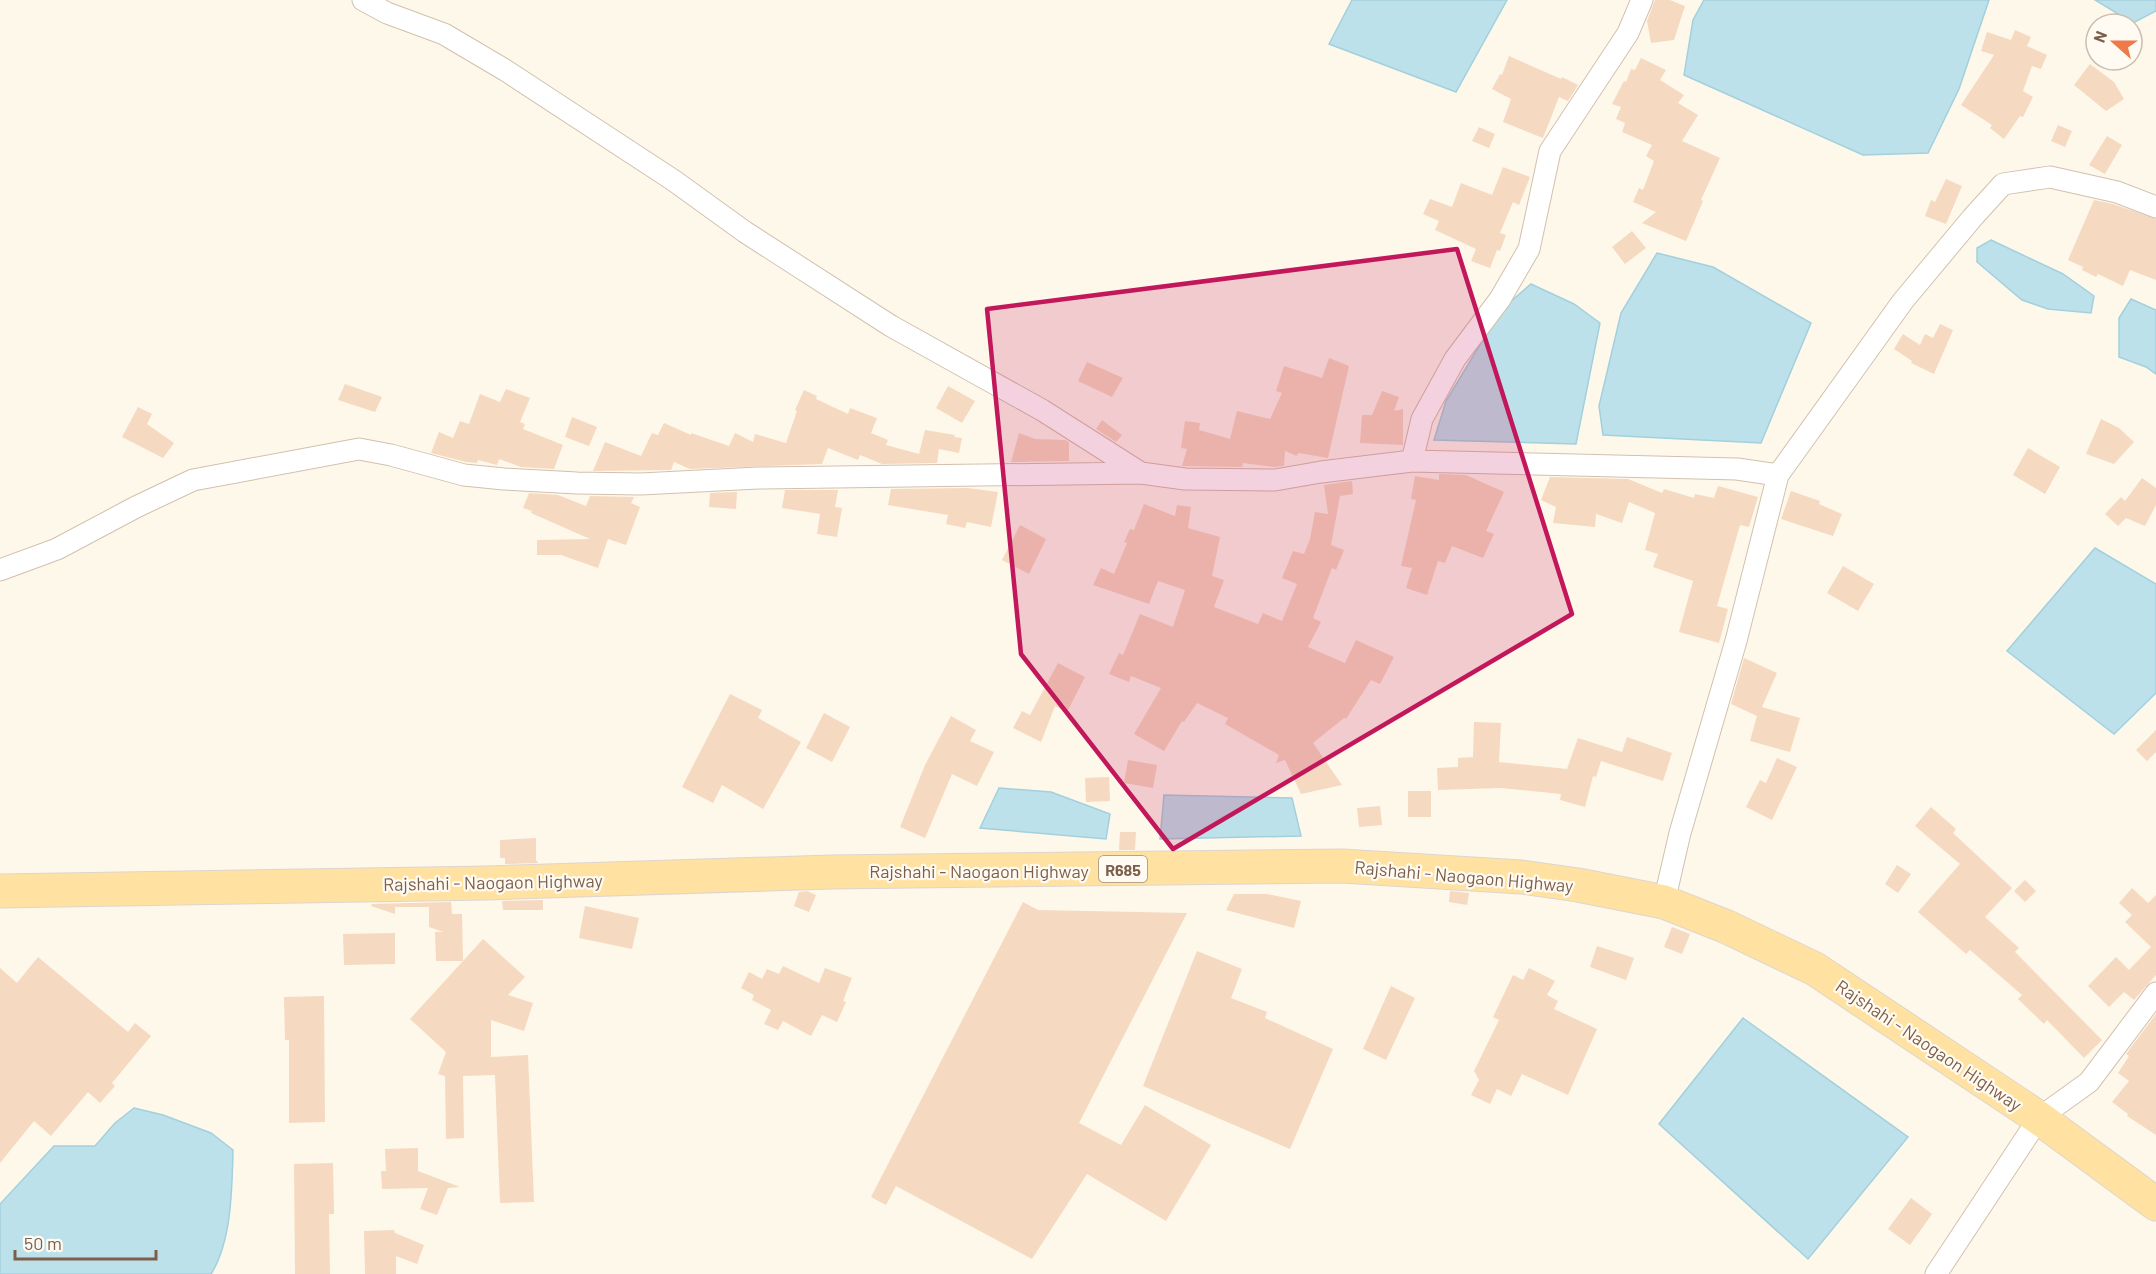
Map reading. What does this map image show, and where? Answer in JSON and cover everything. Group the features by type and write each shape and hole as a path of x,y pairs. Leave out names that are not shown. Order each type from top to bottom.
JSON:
{"main road":[{"name":"Rajshahi - Naogaon Highway","path":"0,891 487,883 830,872 1342,866 1521,877 1578,885 1664,902 1726,927 1815,969 2039,1118 2156,1204"}],"street":[{"path":"363,0 387,13 444,34 505,70 673,180 745,232 891,326 1042,410 1141,473"},
{"path":"1412,461 1422,418 1455,359 1500,299 1529,249 1550,151 1628,33 1642,0"},
{"path":"1664,902 1680,833 1736,641 1778,475 1903,301 1972,217 2003,184 2050,177 2117,192 2156,207"},
{"path":"0,570 57,549 136,507 194,480 359,449 391,455 464,475 577,483 641,484 758,478 1141,473 1185,479 1275,480 1412,461 1737,469 1778,475"},
{"path":"1936,1274 2039,1118 2089,1082 2156,993"}],"highlighted area":[{"path":"1457,249 1572,614 1173,849 1021,654 987,309"}],"water":[{"path":"1352,0 1507,0 1456,92 1329,44"},
{"path":"1704,0 1989,0 1959,89 1928,153 1863,155 1684,75 1693,20"},
{"path":"2095,0 2156,0 2156,11 2144,17 2144,12 2115,12"},
{"path":"1991,240 2063,274 2094,296 2091,313 2048,309 2022,300 1977,262 1977,248"},
{"path":"1657,253 1713,267 1811,323 1761,443 1603,435 1599,406 1621,313"},
{"path":"1531,284 1574,304 1600,323 1576,444 1434,440 1446,401 1501,310"},
{"path":"2131,299 2156,310 2156,374 2146,367 2119,357 2119,318"},
{"path":"2095,548 2156,584 2156,693 2114,734 2007,651"},
{"path":"999,788 1051,792 1110,814 1106,839 980,828"},
{"path":"1164,795 1292,798 1301,836 1160,839"},
{"path":"1743,1018 1908,1137 1808,1259 1659,1124"},
{"path":"134,1108 163,1115 211,1133 233,1150 227,1230 218,1261 211,1274 0,1274 0,1204 54,1146 95,1146 115,1123"}],"building":[{"path":"1655,0 1670,0 1685,6 1674,40 1651,43 1647,21"},
{"path":"2015,30 2031,37 2027,46 2047,55 2041,69 2032,66 2023,91 2033,97 2023,117 2020,116 2004,139 1990,128 1992,125 1961,105 1994,55 1981,51 1987,32 2011,40"},
{"path":"1509,56 1578,85 1568,101 1559,97 1543,138 1503,122 1511,99 1492,89 1500,74 1502,75"},
{"path":"1641,58 1666,70 1660,80 1684,95 1678,103 1698,115 1682,141 1720,158 1686,241 1642,223 1656,212 1633,202 1639,188 1643,190 1654,161 1646,156 1652,145 1622,132 1625,123 1616,119 1621,107 1612,104 1624,81 1626,82 1631,69 1635,70"},
{"path":"2084,72 2101,72 2114,82 2124,99 2106,111 2074,85"},
{"path":"2058,125 2072,131 2065,147 2051,141"},
{"path":"1479,127 1495,134 1489,148 1472,141"},
{"path":"2107,136 2122,145 2105,174 2089,165"},
{"path":"1503,167 1530,177 1519,205 1513,202 1500,233 1506,235 1490,268 1471,261 1476,249 1435,230 1439,221 1423,214 1430,199 1452,207 1461,183 1492,195"},
{"path":"1946,179 1962,186 1946,224 1925,216 1931,200 1935,202"},
{"path":"2094,200 2156,219 2156,280 2130,270 2123,286 2098,274 2096,277 2082,270 2083,267 2068,260"},
{"path":"1632,231 1646,248 1625,264 1612,247"},
{"path":"1940,324 1953,330 1934,374 1911,363 1912,361 1894,349 1903,334 1920,345 1925,334 1933,338"},
{"path":"1329,358 1349,366 1328,458 1298,453 1297,456 1285,451 1284,466 1243,463 1242,467 1182,466 1187,449 1181,448 1185,421 1200,423 1199,430 1230,439 1237,411 1270,419 1282,393 1276,391 1284,366 1322,378"},
{"path":"1087,362 1123,378 1112,397 1078,381"},
{"path":"345,384 382,397 375,412 338,400"},
{"path":"948,386 975,401 962,423 936,408"},
{"path":"506,389 530,398 520,422 525,424 523,429 563,445 554,469 521,467 499,459 497,465 478,460 477,463 466,462 431,453 439,432 453,438 460,421 469,424 480,394 500,402"},
{"path":"804,390 817,396 816,399 848,414 850,408 877,418 871,433 888,440 886,445 919,454 925,430 962,438 959,453 939,449 937,463 882,464 860,455 858,460 828,448 822,464 690,469 674,462 671,470 593,471 605,442 641,456 652,433 658,435 664,423 691,435 691,433 729,446 735,433 753,442 755,434 786,443 797,411 795,410"},
{"path":"1382,391 1399,397 1394,411 1403,409 1403,445 1360,443 1362,415 1372,415"},
{"path":"138,407 152,414 147,424 174,443 163,458 122,437"},
{"path":"572,417 597,427 589,446 565,437"},
{"path":"2101,419 2119,428 2134,442 2114,464 2086,454"},
{"path":"1102,420 1122,435 1116,442 1096,429"},
{"path":"1019,433 1035,439 1069,442 1069,461 1011,462"},
{"path":"2028,448 2060,467 2045,494 2013,475"},
{"path":"1439,474 1466,475 1504,492 1486,531 1494,534 1483,558 1452,546 1445,563 1438,561 1427,595 1406,588 1412,568 1401,566 1416,500 1411,499 1415,476 1439,480"},
{"path":"1550,477 1628,479 1662,493 1664,489 1694,498 1695,494 1714,498 1718,486 1758,497 1749,527 1740,525 1717,606 1728,609 1719,643 1679,632 1693,581 1653,567 1658,554 1645,550 1655,513 1629,502 1622,523 1596,514 1595,527 1553,523 1556,507 1541,500"},
{"path":"2142,478 2156,488 2156,505 2145,526 2126,518 2118,526 2105,514 2121,497 2125,501"},
{"path":"1352,481 1353,494 1340,496 1331,545 1344,550 1336,570 1332,568 1313,618 1321,622 1308,647 1345,663 1356,640 1394,657 1380,684 1371,680 1346,719 1344,718 1313,743 1342,785 1301,794 1285,760 1276,763 1279,755 1225,724 1228,718 1197,703 1184,722 1182,721 1164,751 1134,734 1161,688 1131,676 1129,682 1109,674 1119,653 1123,655 1140,614 1173,627 1185,590 1158,581 1149,604 1093,585 1101,568 1114,574 1127,543 1124,542 1130,529 1134,530 1144,504 1175,516 1177,505 1191,507 1188,528 1220,537 1212,576 1224,580 1214,607 1258,624 1263,613 1282,621 1297,584 1282,578 1293,551 1304,554 1310,539 1315,512 1328,514 1324,485"},
{"path":"968,488 998,492 991,527 967,522 965,528 946,524 948,515 888,505 891,489"},
{"path":"785,490 838,490 835,507 842,508 837,537 817,534 820,514 782,508"},
{"path":"1791,491 1820,501 1819,504 1842,514 1833,536 1781,519"},
{"path":"737,492 736,509 709,507 710,493"},
{"path":"529,493 558,495 586,506 590,496 634,497 631,503 640,507 626,545 608,539 598,568 561,555 537,555 537,540 590,539 523,508"},
{"path":"1020,525 1046,539 1029,574 1002,560"},
{"path":"1843,566 1874,584 1858,611 1827,593"},
{"path":"1744,658 1777,673 1762,707 1800,718 1790,752 1750,741 1757,716 1731,704"},
{"path":"1058,663 1085,677 1067,712 1055,706 1041,742 1013,728 1022,711 1030,715"},
{"path":"730,694 762,710 758,718 801,742 763,809 722,785 713,803 682,787"},
{"path":"824,713 850,727 832,762 806,748"},
{"path":"951,716 976,730 970,741 994,752 977,786 952,774 925,838 900,827 925,765"},
{"path":"1474,722 1501,723 1499,762 1567,769 1578,738 1622,752 1627,737 1672,753 1663,781 1601,761 1596,777 1593,776 1585,807 1560,800 1561,794 1501,788 1438,790 1437,768 1458,767 1458,758 1473,757"},
{"path":"2156,730 2156,752 2147,761 2136,750"},
{"path":"1777,758 1797,767 1772,820 1746,807 1760,780 1766,783"},
{"path":"1128,760 1157,765 1153,788 1124,783"},
{"path":"1109,777 1110,801 1086,802 1085,778"},
{"path":"1408,791 1431,791 1431,817 1408,817"},
{"path":"1380,806 1382,825 1359,827 1357,808"},
{"path":"1931,807 1956,829 1953,833 2012,888 1985,917 2019,948 2015,952 2102,1040 2084,1058 2047,1020 2044,1024 2018,999 2022,995 1970,950 1966,954 1918,912 1960,864 1915,826"},
{"path":"1120,832 1136,832 1135,850 1119,850"},
{"path":"536,838 538,863 505,864 505,858 500,858 500,840"},
{"path":"1897,865 1911,874 1898,893 1885,884"},
{"path":"2025,880 2036,891 2025,902 2014,891"},
{"path":"2132,888 2148,903 2156,895 2156,975 2134,1000 2124,992 2109,1007 2088,986 2116,957 2129,970 2151,947 2125,922 2132,915 2119,903"},
{"path":"807,891 816,895 809,912 794,906 799,892"},
{"path":"1450,891 1469,893 1467,905 1449,902"},
{"path":"1234,894 1267,894 1301,901 1294,928 1226,910"},
{"path":"543,900 543,910 503,910 502,901"},
{"path":"451,902 452,914 462,914 463,961 436,961 435,932 443,932 429,927 429,907 395,907 395,914 371,906 372,904"},
{"path":"1023,902 1038,910 1187,913 1079,1123 1121,1145 1145,1105 1211,1145 1166,1221 1087,1174 1032,1259 896,1186 886,1205 871,1197"},
{"path":"585,906 639,918 632,949 579,938"},
{"path":"1672,927 1690,934 1682,954 1664,947"},
{"path":"395,933 395,964 344,965 343,934"},
{"path":"483,939 525,977 508,995 533,1003 524,1031 491,1020 491,1057 528,1055 534,1202 500,1203 495,1075 463,1076 464,1138 446,1139 445,1076 438,1074 446,1052 410,1019"},
{"path":"1597,946 1634,958 1626,980 1590,967"},
{"path":"1197,951 1242,969 1231,998 1267,1012 1265,1018 1333,1049 1290,1149 1143,1086"},
{"path":"38,957 128,1032 135,1023 151,1036 112,1083 115,1086 100,1103 88,1092 51,1136 34,1121 0,1163 0,968 17,983"},
{"path":"783,966 819,983 825,968 852,978 843,1001 846,1002 837,1022 822,1015 811,1036 783,1021 778,1030 764,1024 771,1010 752,1000 754,995 741,988 749,972 762,979 767,969 779,974"},
{"path":"1529,968 1555,981 1547,995 1558,1001 1554,1009 1597,1029 1568,1095 1522,1074 1511,1096 1497,1089 1490,1104 1471,1095 1479,1080 1474,1071 1499,1020 1493,1017 1513,975 1523,980"},
{"path":"1391,986 1415,998 1386,1060 1363,1049"},
{"path":"324,996 325,1122 289,1123 289,1040 285,1040 284,997"},
{"path":"2156,1014 2156,1135 2127,1116 2128,1114 2112,1102 2129,1081 2118,1073 2129,1056 2126,1054"},
{"path":"418,1148 418,1171 460,1187 448,1188 437,1215 420,1209 428,1188 382,1189 381,1171 386,1171 385,1149"},
{"path":"333,1163 334,1214 329,1214 330,1274 295,1274 294,1164"},
{"path":"1911,1198 1932,1214 1910,1245 1888,1229"},
{"path":"394,1230 395,1233 424,1245 417,1264 396,1256 396,1274 365,1274 364,1231"}]}
